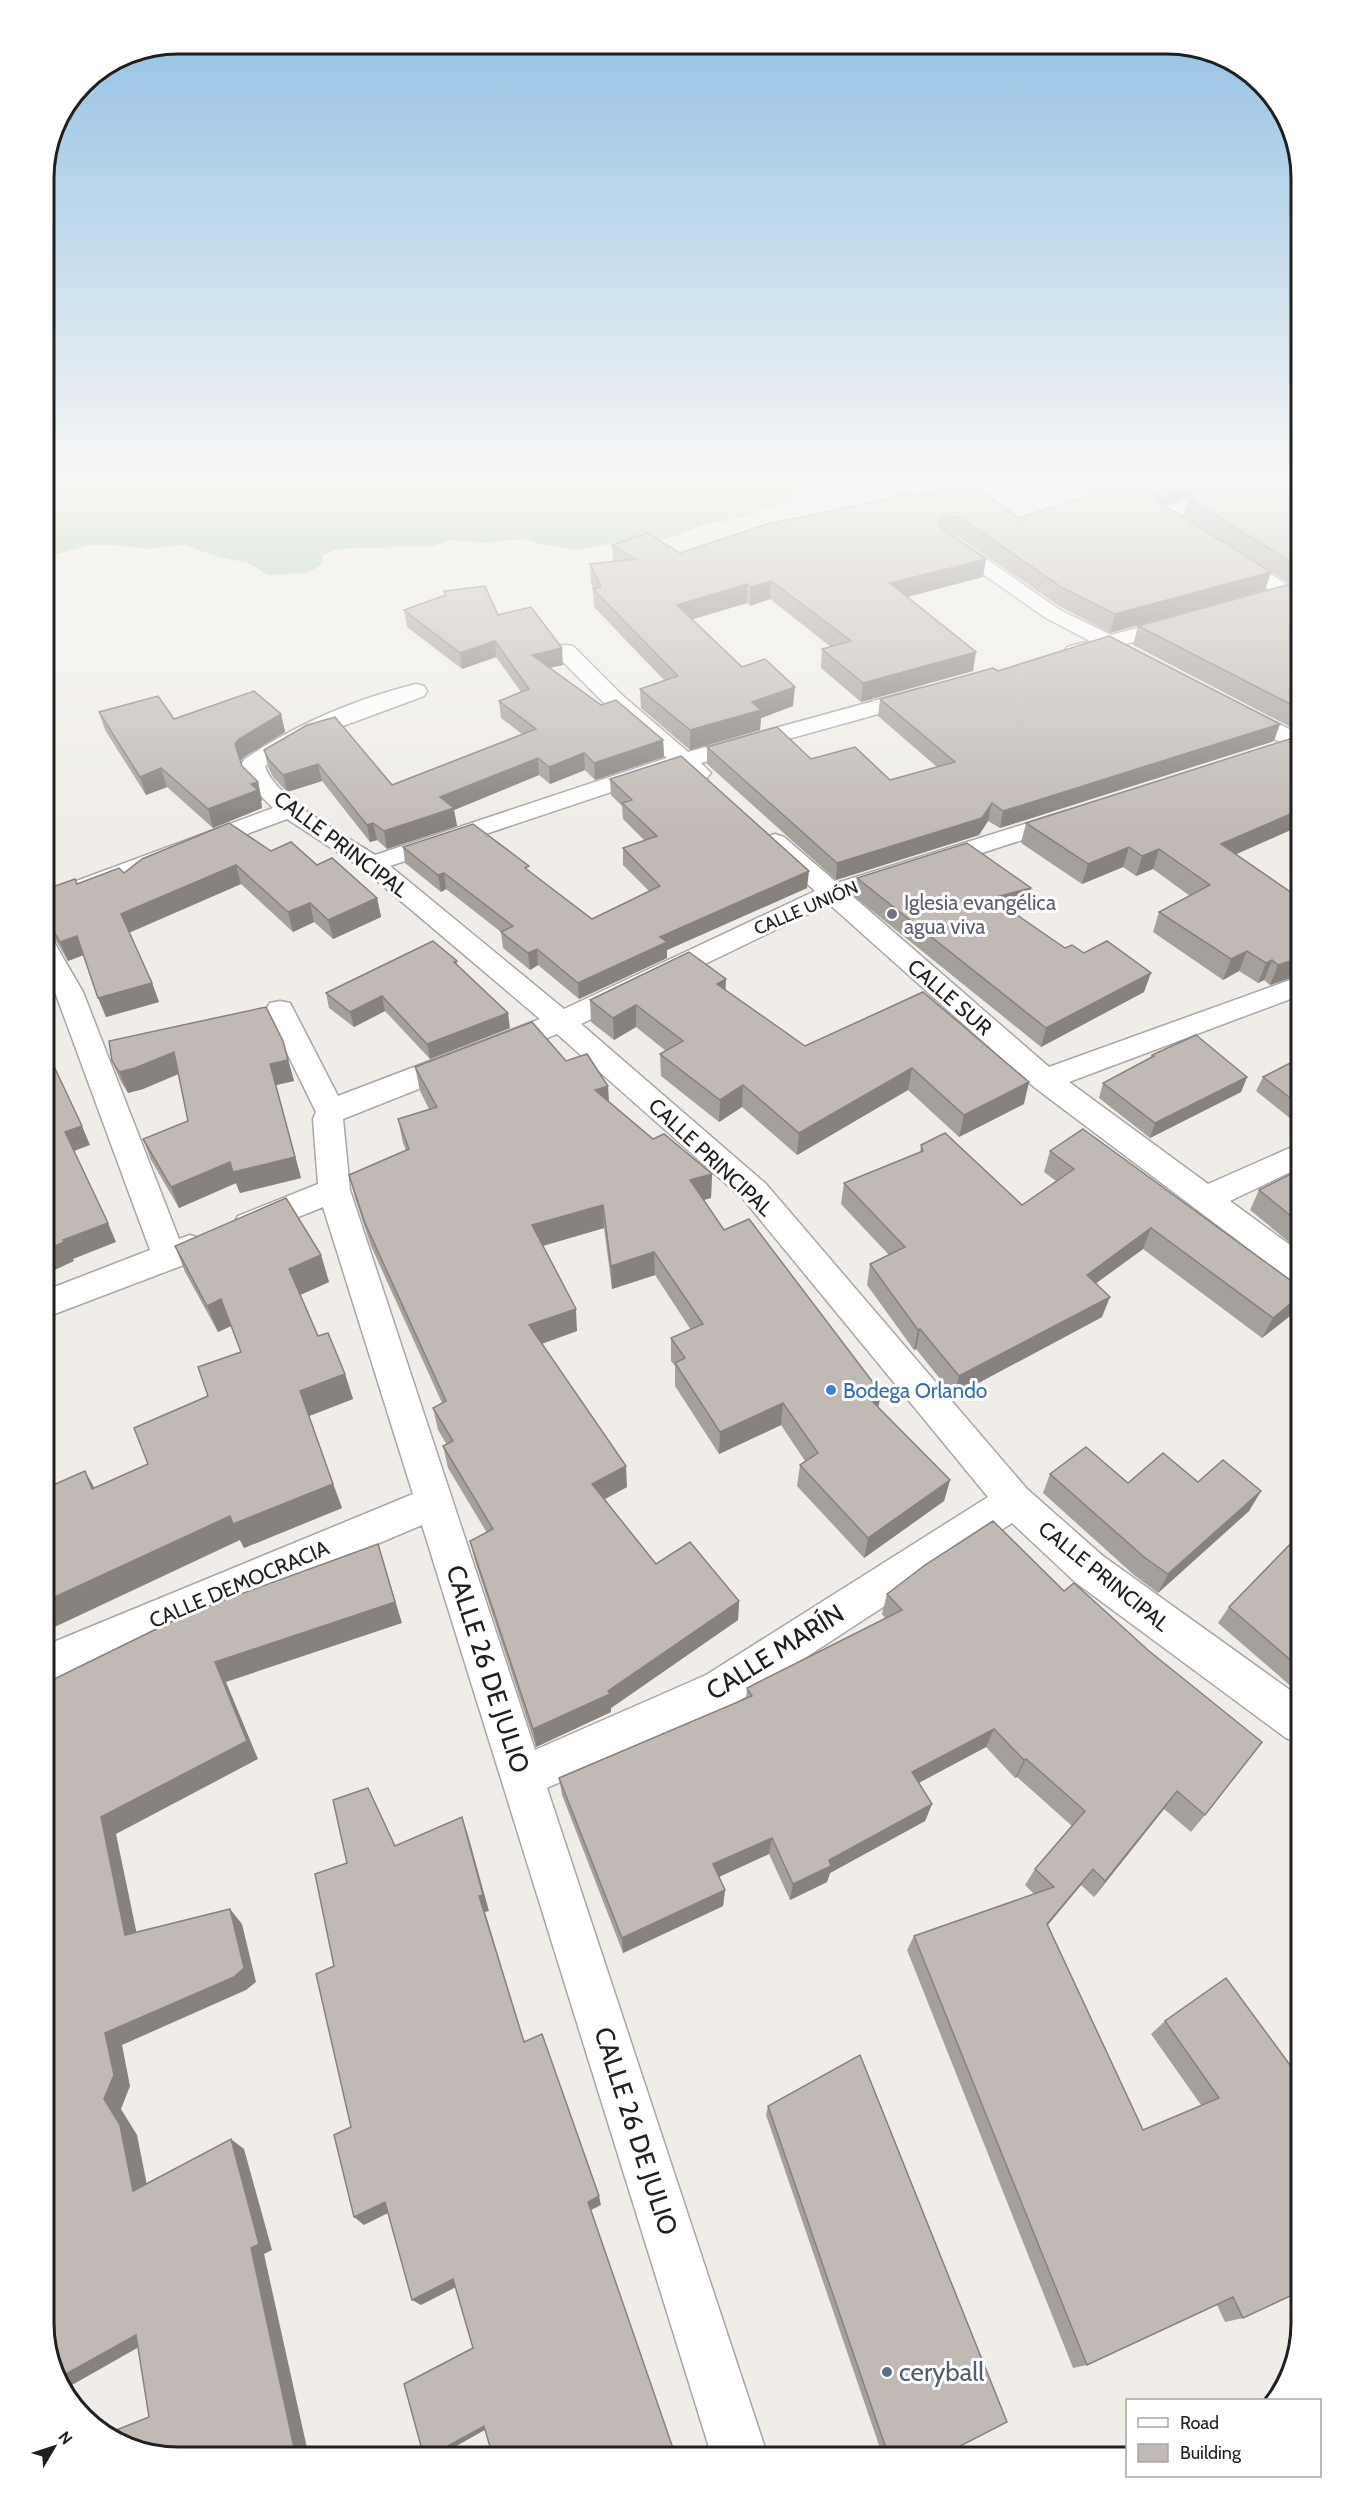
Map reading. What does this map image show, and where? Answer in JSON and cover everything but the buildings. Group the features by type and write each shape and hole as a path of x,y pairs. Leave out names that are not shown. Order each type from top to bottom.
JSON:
{"street":[{"path":"1028,597 1053,614 1141,660"},
{"path":"1264,599 1279,597"},
{"path":"1052,659 1198,618"},
{"path":"565,651 614,700 720,792"},
{"path":"372,864 685,760 937,690"},
{"name":"CALLE PRINCIPAL","path":"416,692 343,716 271,751 254,764 257,779 289,810 372,864 561,1022 755,1192 1014,1501 1089,1569 1291,1715"},
{"path":"1215,698 1291,738"},
{"path":"1267,754 1291,746"},
{"path":"54,898 289,810"},
{"name":"CALLE UNIÓN","path":"561,1022 831,894 1088,811"},
{"name":"CALLE SUR","path":"754,823 831,894 1045,1080 1291,1262"},
{"path":"54,966 69,992 169,1257"},
{"path":"1045,1080 1291,989"},
{"path":"280,1011 331,1112 561,1022"},
{"name":"CALLE 26 DE JULIO","path":"331,1112 328,1119 334,1190 737,2447"},
{"path":"1205,1199 1291,1159"},
{"path":"54,1301 334,1190"},
{"name":"CALLE MARÍN","path":"523,1777 721,1689 1014,1501"},
{"name":"CALLE DEMOCRACIA","path":"54,1662 434,1503"}],"place":[{"name":"Iglesia evangélica agua viva","path":"892,914"},
{"name":"Bodega Orlando","path":"831,1390"},
{"name":"ceryball","path":"887,2372"}]}
